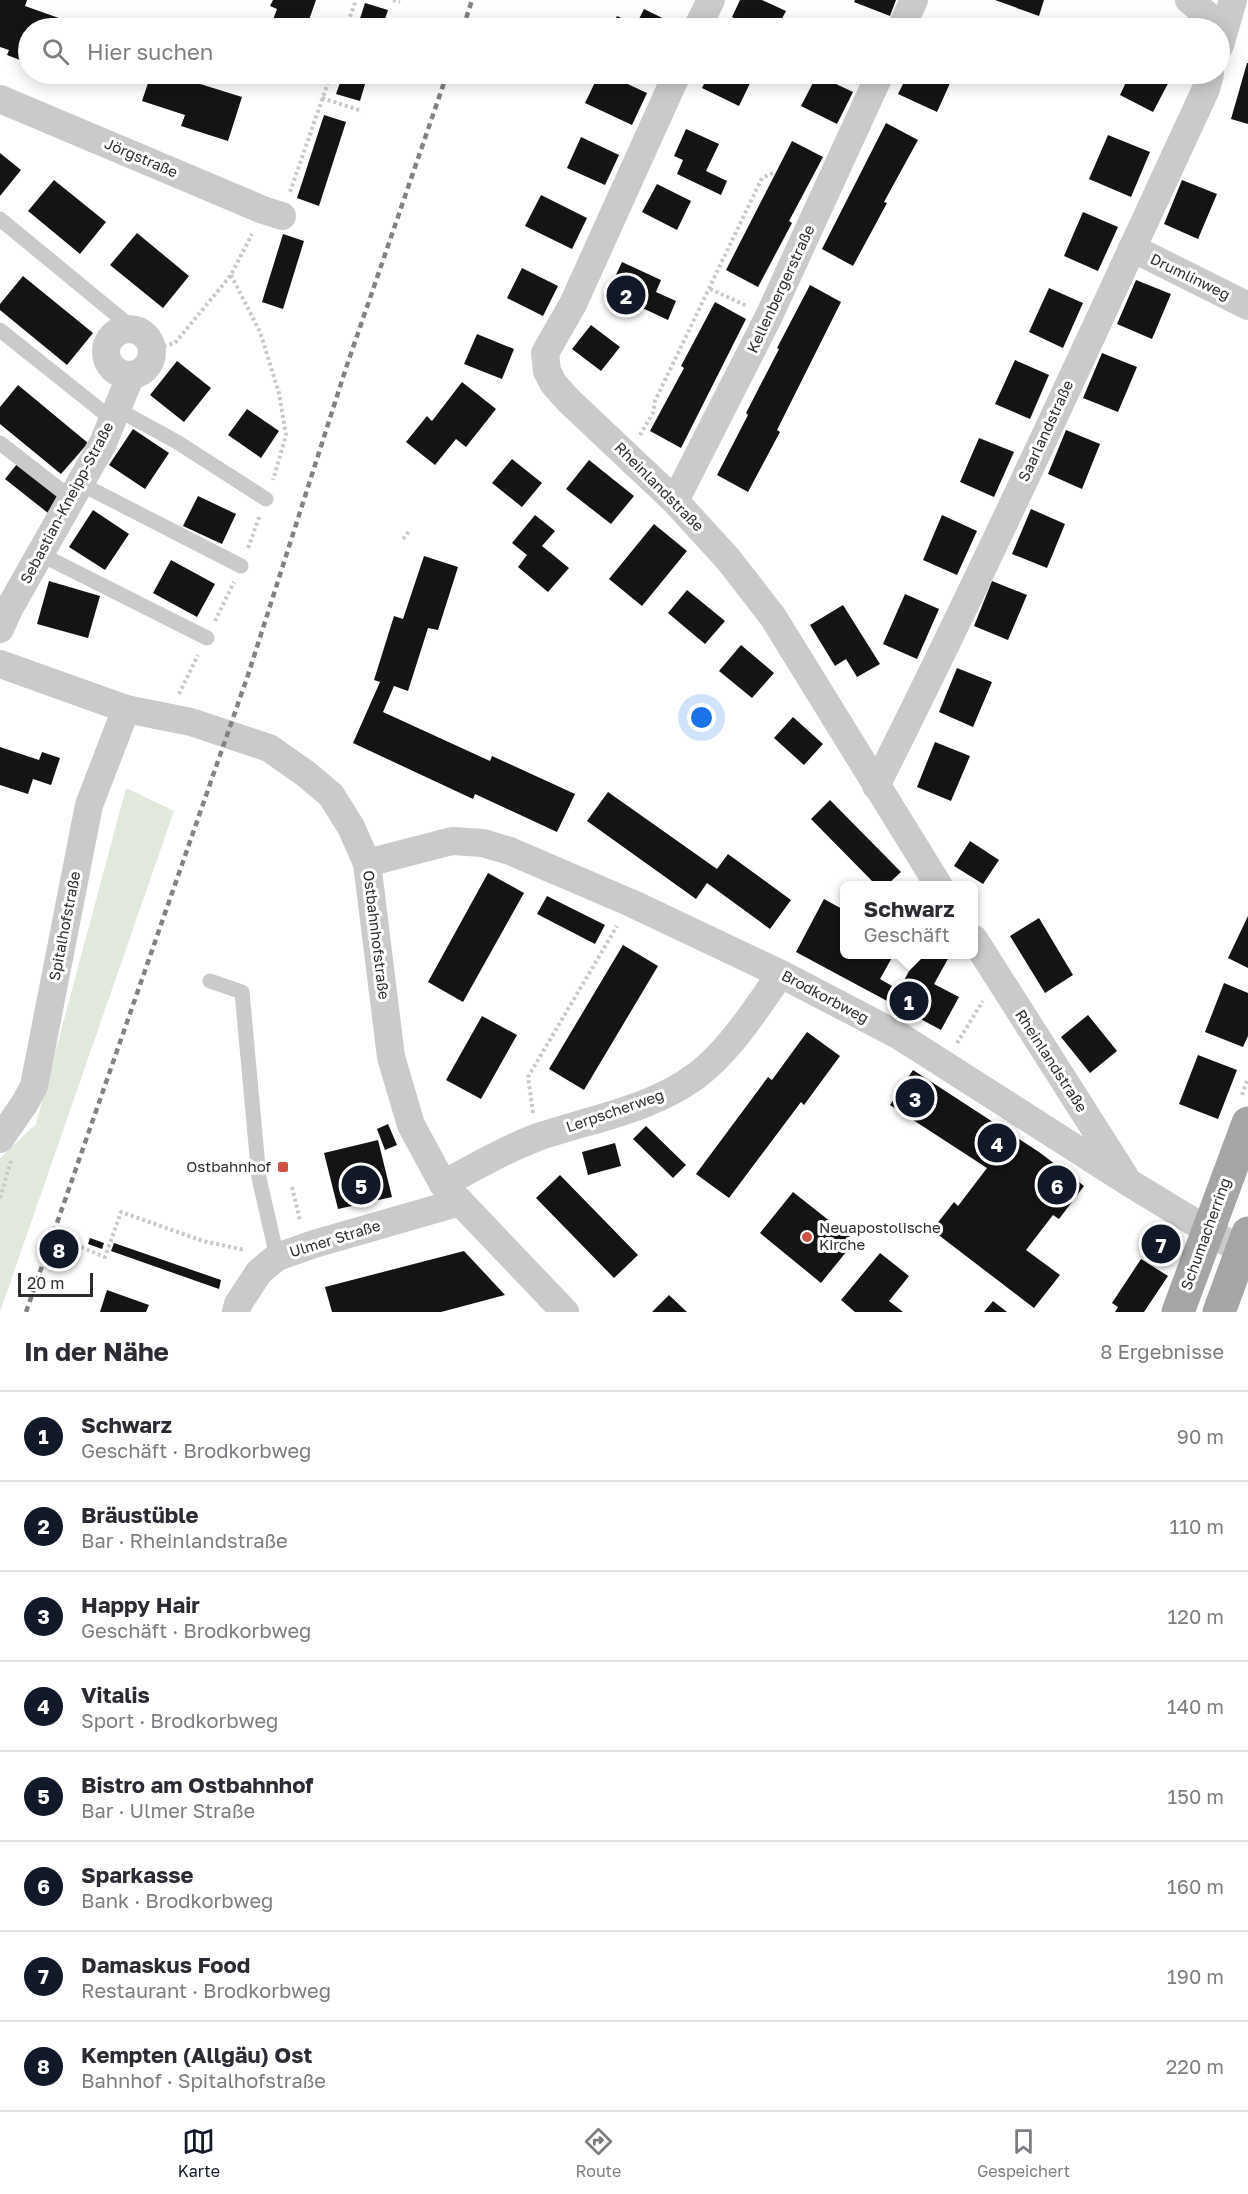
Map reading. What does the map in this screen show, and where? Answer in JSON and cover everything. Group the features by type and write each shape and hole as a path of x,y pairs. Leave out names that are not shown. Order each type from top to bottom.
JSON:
{"main road":[{"name":"Schumacherring","path":"1178,1312 1248,1123"},
{"path":"1219,1312 1246,1246"}],"street":[{"path":"702,18 711,0"},
{"path":"906,18 914,0"},
{"path":"1189,0 1205,18"},
{"path":"1228,18 1233,0"},
{"name":"Rheinlandstraße","path":"672,84 573,304 545,353 547,371 553,383 568,400 675,501 728,559 773,617 936,881"},
{"name":"Kellenbergerstraße","path":"675,501 769,316 875,84"},
{"name":"Saarlandstraße","path":"876,786 920,699 1207,84"},
{"name":"Jörgstraße","path":"0,99 273,213"},
{"name":"Drumlinweg","path":"1132,248 1248,306"},
{"path":"131,375 116,372 110,366 106,360 106,344 110,337 123,329 145,340"},
{"name":"Sebastian-Kneipp-Straße","path":"0,629 103,443 131,375 144,369 149,363 145,340"},
{"name":"Ostbahnhofstraße","path":"0,664 126,709 191,722 269,748 331,795 351,827 367,863 391,1057 411,1125 452,1193 565,1312"},
{"name":"Spitalhofstraße","path":"0,1139 26,1103 34,1086 89,805 126,709"},
{"name":"Brodkorbweg","path":"367,863 452,841 483,843 510,852 631,903 781,974 898,1035 1208,1231 1246,1246"},
{"name":"Rheinlandstraße","path":"978,946 1128,1182"},
{"name":"Lerpscherweg","path":"452,1193 495,1156 536,1138 656,1100 696,1076 725,1050 781,974"},
{"name":"Ulmer Straße","path":"236,1312 238,1304 275,1248 314,1245 452,1193"}],"lane":[{"path":"0,219 145,340"},
{"path":"0,330 115,415 177,442 266,499"},
{"path":"0,443 76,492 241,567"},
{"path":"40,555 207,638"},
{"path":"210,981 242,992 259,1178 275,1248"}],"path":[{"path":"350,18 356,0"},
{"path":"393,0 400,2"},
{"path":"145,340 175,343 231,275 273,213 327,84"},
{"path":"322,98 362,111"},
{"path":"642,432 653,413 655,401 762,177 775,172"},
{"path":"710,289 769,316"},
{"path":"403,539 410,530"},
{"path":"536,1138 528,1077 631,903"},
{"path":"944,1064 997,977"},
{"path":"59,1238 105,1257 121,1212 203,1240 248,1251 275,1248 302,1226 292,1187"}],"shaded area":[{"path":"126,788 174,811 0,1312 0,1158 36,1124"}],"building":[{"path":"0,0 27,0 25,6 59,18 18,18 18,59 7,55 9,50 0,47"},
{"path":"273,0 316,0 310,18 274,18 277,9 270,6"},
{"path":"740,0 762,0 786,11 782,18 732,17"},
{"path":"855,0 896,0 890,16 854,2"},
{"path":"995,0 1044,0 1039,16"},
{"path":"365,3 388,10 385,18 360,18"},
{"path":"644,9 662,18 640,18"},
{"path":"1248,63 1248,124 1231,119"},
{"path":"148,84 200,84 242,97 228,141 181,126 185,115 142,101"},
{"path":"340,84 365,84 360,101 336,94"},
{"path":"594,84 628,84 647,93 632,125 585,103"},
{"path":"704,84 750,84 739,106 702,88"},
{"path":"812,84 836,84 853,92 837,124 801,106"},
{"path":"903,84 950,84 937,112 898,94"},
{"path":"1125,84 1168,84 1153,112 1120,95"},
{"path":"324,115 346,122 319,206 297,198"},
{"path":"886,123 918,140 853,266 822,249"},
{"path":"686,129 719,144 706,171 727,181 721,195 677,174 683,160 674,156"},
{"path":"1108,135 1150,152 1131,197 1089,179"},
{"path":"581,137 619,155 605,185 567,168"},
{"path":"792,141 823,157 758,287 726,270"},
{"path":"0,153 21,170 0,196"},
{"path":"54,180 106,222 80,254 28,211"},
{"path":"1182,180 1217,194 1198,239 1164,224"},
{"path":"657,184 691,201 677,230 642,212"},
{"path":"541,195 587,218 572,249 525,226"},
{"path":"1083,212 1118,227 1098,271 1064,256"},
{"path":"137,233 189,276 163,308 110,265"},
{"path":"283,234 304,241 283,309 262,302"},
{"path":"622,262 661,280 656,292 676,301 668,320 608,292"},
{"path":"522,268 558,286 543,316 507,298"},
{"path":"23,276 93,333 67,365 0,310 0,304"},
{"path":"1136,280 1171,294 1152,339 1117,324"},
{"path":"810,285 841,302 777,430 780,432 748,492 717,475 748,415 746,413 779,349 777,348"},
{"path":"1049,288 1083,303 1063,348 1029,332"},
{"path":"715,302 746,319 681,448 650,431 684,368 681,366"},
{"path":"591,325 620,347 601,371 572,349"},
{"path":"477,334 514,349 502,379 464,364"},
{"path":"1102,353 1137,367 1118,412 1083,398"},
{"path":"1015,360 1049,375 1030,419 995,404"},
{"path":"177,361 211,388 184,422 150,395"},
{"path":"462,382 496,409 466,447 456,439 435,465 406,442 427,416 432,421"},
{"path":"18,385 88,443 61,474 0,424 0,407"},
{"path":"247,409 279,431 261,458 228,435"},
{"path":"133,429 169,453 145,489 109,465"},
{"path":"1066,430 1100,444 1082,489 1048,474"},
{"path":"979,438 1014,452 994,497 960,482"},
{"path":"512,459 542,483 522,507 492,483"},
{"path":"589,460 634,496 611,524 566,489"},
{"path":"17,464 60,498 48,513 5,479"},
{"path":"198,496 236,514 222,544 183,526"},
{"path":"1031,509 1065,524 1047,568 1012,554"},
{"path":"93,510 129,534 105,570 69,547"},
{"path":"535,515 555,531 542,546 569,568 548,592 518,567 527,555 512,543"},
{"path":"942,515 977,531 957,575 923,560"},
{"path":"654,524 687,551 642,606 609,579"},
{"path":"424,556 458,567 438,630 428,628 408,691 394,686 383,712 490,761 492,756 575,794 557,832 475,794 473,799 353,743 380,682 374,680 394,616 403,619"},
{"path":"171,560 215,584 197,617 153,593"},
{"path":"49,581 100,596 88,638 37,624"},
{"path":"992,581 1027,595 1008,640 974,626"},
{"path":"687,590 725,621 705,644 668,613"},
{"path":"905,594 939,609 917,659 883,644"},
{"path":"843,605 880,664 857,677 846,659 835,666 810,625"},
{"path":"741,645 774,673 752,698 719,671"},
{"path":"957,668 992,682 973,727 939,712"},
{"path":"793,717 823,744 804,765 774,738"},
{"path":"935,742 970,756 951,801 917,787"},
{"path":"0,747 39,760 42,752 60,758 51,785 33,779 28,794 0,785"},
{"path":"608,792 717,869 728,854 791,900 770,929 707,883 696,899 587,821"},
{"path":"830,800 901,872 891,881 872,881 811,819"},
{"path":"970,841 999,860 983,884 954,866"},
{"path":"488,873 524,893 463,1002 428,982"},
{"path":"547,896 605,925 595,944 537,914"},
{"path":"824,899 840,908 840,959 891,959 880,979 899,990 915,959 948,959 934,984 959,997 941,1030 796,952"},
{"path":"1248,916 1248,968 1228,958"},
{"path":"1039,918 1073,975 1045,993 1010,936"},
{"path":"623,945 658,966 584,1090 549,1069"},
{"path":"1224,983 1248,993 1248,1036 1243,1047 1205,1032"},
{"path":"1088,1015 1117,1051 1090,1073 1061,1037"},
{"path":"482,1016 517,1035 481,1099 446,1080"},
{"path":"807,1032 840,1056 804,1105 801,1102 729,1198 696,1174 768,1077 772,1080"},
{"path":"1198,1055 1237,1070 1218,1119 1179,1104"},
{"path":"913,1070 1039,1152 1084,1186 1059,1219 1053,1215 1026,1250 1060,1275 1034,1308 932,1230 954,1202 958,1206 987,1168 890,1105"},
{"path":"388,1124 397,1145 385,1150 377,1129"},
{"path":"646,1126 686,1165 673,1178 633,1139"},
{"path":"378,1140 392,1197 338,1209 324,1153"},
{"path":"615,1143 621,1166 588,1175 582,1152"},
{"path":"560,1175 638,1255 614,1278 536,1198"},
{"name":"Neuapostolische Kirche","path":"793,1192 855,1241 821,1283 760,1233"},
{"path":"1161,1233 1172,1241 1162,1255 1151,1246"},
{"path":"90,1238 104,1243 102,1249 88,1244"},
{"path":"114,1243 221,1280 219,1289 111,1251"},
{"path":"464,1251 505,1295 441,1312 332,1312 325,1287"},
{"path":"67,1253 75,1256 71,1268 63,1265"},
{"path":"880,1253 909,1276 889,1301 903,1312 855,1312 841,1300"},
{"path":"1141,1259 1168,1276 1144,1312 1115,1312 1118,1307 1112,1303"},
{"path":"107,1290 149,1305 146,1312 100,1312"},
{"path":"669,1295 687,1312 652,1312"},
{"path":"993,1301 1007,1312 984,1312"}],"railway":[{"path":"466,18 472,0"},
{"path":"26,1312 248,675 346,368 444,84"}],"place":[{"name":"Bräustüble","path":"626,295"},
{"name":"Schwarz","path":"909,1001"},
{"name":"Happy Hair","path":"915,1098"},
{"name":"Vitalis","path":"997,1143"},
{"name":"Ostbahnhof","path":"283,1167"},
{"name":"Bistro am Ostbahnhof","path":"361,1185"},
{"name":"Sparkasse","path":"1057,1185"},
{"name":"Neuapostolische Kirche","path":"807,1237"},
{"name":"Damaskus Food","path":"1161,1244"},
{"name":"Kempten (Allgäu) Ost","path":"59,1249"}]}
